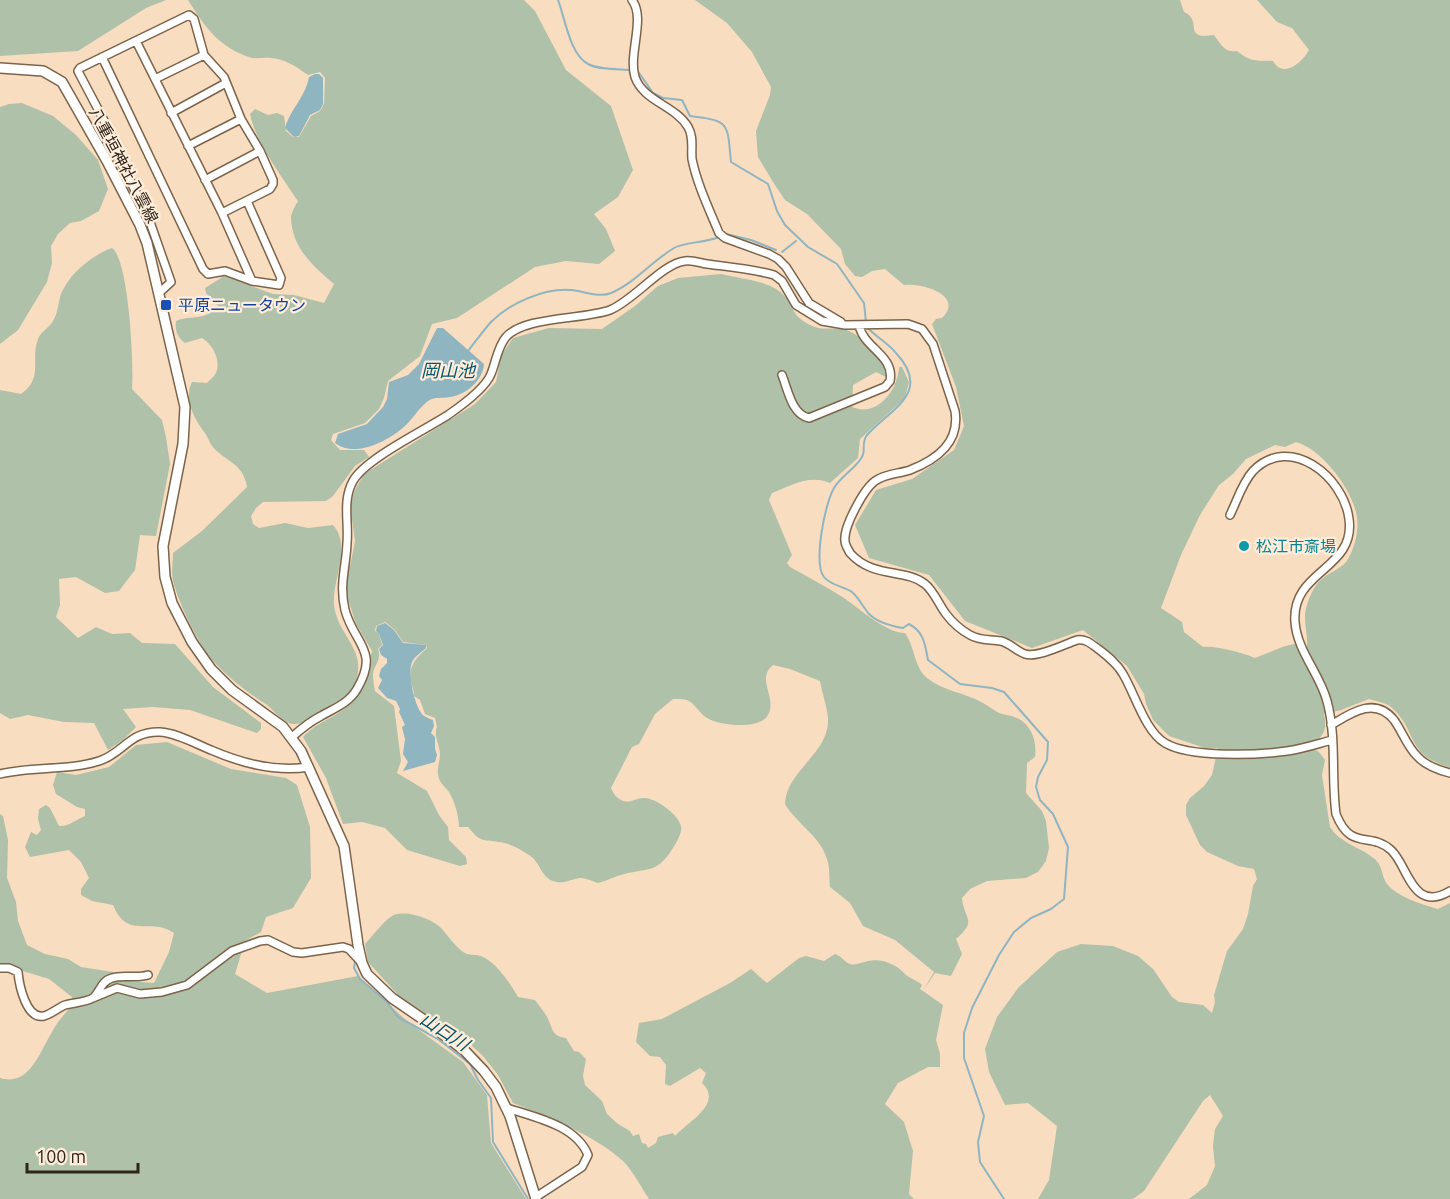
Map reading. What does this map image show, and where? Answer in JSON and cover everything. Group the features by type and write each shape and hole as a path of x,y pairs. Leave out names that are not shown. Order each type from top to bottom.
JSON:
{"main road":[{"name":"八重垣神社八雲線","path":"0,68 43,71 62,82 95,138 147,243 182,390 185,420 183,444 164,546 164,562 168,590 186,632 211,669 232,690 277,722 292,737 309,767 344,846 362,963 367,974 392,999 427,1022 476,1062 496,1087 507,1108 536,1198"}],"street":[{"path":"632,0 637,18 633,70 636,81 650,97 681,118 689,127 692,158 719,233 738,244 778,259 786,267 809,303 845,325"},
{"path":"159,293 171,282 167,268 150,222 118,155 109,130 78,71 80,68 189,15 194,19 204,55 224,77 241,119 260,151 273,184 270,189 222,213"},
{"path":"136,41 222,213 252,281"},
{"path":"154,79 204,55"},
{"path":"102,57 203,269 208,274 225,271 252,281 277,285 281,282 281,278 247,201"},
{"path":"171,113 226,83"},
{"path":"188,146 241,119"},
{"path":"205,180 260,151"},
{"path":"292,737 319,717 346,702 357,690 368,662 346,612 341,586 347,546 345,509 352,482 369,463 417,435 465,402 486,382 501,346 513,331 529,324 610,310 666,269 684,261 774,275 782,281 792,299 804,311 822,321 845,325 908,324 922,329 928,335 955,411 956,429 949,444 926,462 910,470 885,476 871,484 851,517 845,535 847,547 859,561 875,569 918,580 925,584 951,619 963,630 979,639 1002,641 1028,655 1036,655 1077,640 1090,643 1121,671 1150,727 1168,745 1202,752 1234,754 1288,751 1332,740"},
{"path":"782,375 796,411 809,418 885,387 890,381 889,367 882,355 860,333 863,325"},
{"path":"1230,515 1247,479 1255,470 1270,461 1283,457 1308,461 1318,467 1345,504 1349,530 1345,546 1336,559 1308,582 1299,598 1295,615 1299,640 1326,698 1331,725 1333,794 1336,814 1343,828 1353,837 1380,843 1392,850 1400,861 1409,882 1417,891 1436,896 1450,891"},
{"path":"1331,725 1358,710 1367,707 1377,708 1393,719 1422,761 1450,774"},
{"path":"0,774 39,768 73,767 102,760 140,734 161,732 183,738 229,758 291,770 309,767"},
{"path":"0,968 9,968 18,972 28,1009 44,1016 57,1008 93,998 117,988 140,994 162,992 187,985 232,951 252,943 268,940 293,952 302,953 343,947 349,949 362,963"},
{"path":"93,998 104,983 111,978 138,979 148,975"},
{"path":"507,1108 538,1118 571,1134 580,1141 588,1155 582,1167 536,1198"}],"green space":[{"path":"0,0 166,0 146,8 78,51 0,56"},
{"path":"188,0 524,0 535,11 566,70 611,106 633,170 618,197 594,214 606,229 615,251 599,264 566,261 535,267 457,318 432,324 420,356 388,381 379,409 365,423 333,434 331,440 340,450 364,450 369,457 355,466 333,496 326,501 263,502 251,516 253,524 259,528 285,523 308,528 333,525 341,543 334,604 339,622 356,654 357,678 352,689 344,697 309,720 296,724 283,720 267,705 235,682 210,658 191,626 173,581 173,553 202,531 247,487 242,472 212,446 191,409 189,395 192,382 207,383 216,372 218,365 214,352 202,338 185,343 178,336 176,321 198,317 213,311 218,306 206,293 205,288 224,276 273,294 294,295 324,303 334,284 305,256 295,238 291,218 298,201 263,147 250,114 255,109 268,115 277,113 284,116 286,131 293,137 299,137 311,116 320,111 324,104 325,78 320,72 308,75 281,60 252,58 230,49 207,28"},
{"path":"695,0 1180,0 1184,12 1190,16 1198,35 1214,35 1226,49 1237,51 1254,60 1273,61 1282,69 1287,69 1302,60 1309,50 1292,28 1277,22 1257,0 1450,0 1450,767 1436,762 1419,749 1391,707 1369,699 1324,714 1324,732 1311,744 1312,748 1319,752 1325,760 1322,775 1330,827 1334,832 1344,841 1376,860 1388,885 1404,897 1438,909 1450,903 1450,1199 1189,1199 1207,1185 1215,1166 1213,1146 1215,1129 1223,1116 1210,1095 1203,1101 1144,1191 1133,1199 1038,1199 1049,1180 1057,1126 1028,1103 1005,1105 989,1072 985,1049 997,1017 1019,987 1057,952 1081,944 1113,946 1138,956 1153,969 1172,997 1179,1002 1203,1005 1212,1013 1214,995 1227,951 1243,929 1253,886 1257,879 1254,869 1238,866 1207,852 1200,845 1186,815 1186,805 1190,798 1204,786 1212,775 1218,748 1205,748 1169,736 1153,720 1144,694 1127,666 1083,630 1032,648 965,621 929,575 869,558 855,525 876,490 912,479 954,450 964,426 956,387 932,324 936,319 942,318 948,310 948,303 945,297 930,288 904,285 885,269 872,271 862,277 855,276 845,264 841,249 807,214 785,200 758,157 756,131 771,87 752,52 727,23","holes":["1296,442 1306,446 1326,462 1343,484 1355,507 1357,518 1357,535 1349,557 1341,567 1320,580 1310,597 1305,615 1307,646 1300,648 1295,644 1285,646 1255,658 1229,650 1203,647 1184,632 1182,622 1161,608 1181,555 1200,515 1219,485 1246,459 1275,445 1285,447"]},
{"path":"22,103 53,116 76,135 98,160 108,189 99,211 81,221 70,223 58,234 51,246 52,263 47,282 18,330 0,344 0,107"},
{"path":"112,248 123,272 126,292 131,337 132,389 162,420 170,464 156,536 140,535 135,570 119,591 105,593 76,577 59,579 60,605 56,617 78,638 96,627 112,634 130,633 142,643 175,644 213,687 261,723 261,729 257,733 190,710 153,707 123,709 136,727 108,750 94,723 64,722 28,715 10,719 0,713 0,390 21,394 28,388 34,375 38,339 55,318 65,287 82,266"},
{"path":"721,274 760,282 774,288 784,295 803,321 818,328 838,328 849,331 870,346 888,373 886,377 876,372 853,385 852,407 870,409 884,400 895,385 899,367 902,367 909,382 905,398 860,439 858,458 830,483 808,480 772,493 769,500 792,555 787,563 790,567 844,598 882,625 905,633 919,668 927,678 940,686 985,704 999,713 1017,718 1030,729 1034,740 1035,757 1027,763 1026,793 1042,811 1046,821 1049,848 1046,861 1038,872 1026,878 987,881 970,889 962,898 968,923 963,933 956,939 962,954 951,976 935,973 923,991 934,972 895,940 863,926 850,903 830,887 828,862 824,851 785,804 792,781 816,752 827,731 828,718 820,681 773,665 766,676 770,700 769,713 759,722 751,724 732,725 715,721 706,717 693,704 684,699 673,699 655,714 639,744 632,747 611,788 623,801 645,798 661,804 679,821 680,834 670,853 660,864 598,883 580,878 564,882 553,881 545,876 533,858 522,851 507,844 482,839 468,827 459,827 453,800 439,777 440,754 435,718 425,714 420,700 414,696 411,682 412,667 416,659 427,648 426,645 403,642 395,630 385,622 376,626 375,631 379,634 382,645 378,649 379,656 373,678 375,691 394,706 401,761 397,773 427,791 448,827 449,840 466,857 467,864 460,866 407,850 385,828 362,822 343,824 326,778 303,737 353,702 363,685 372,651 356,624 343,584 355,541 350,505 364,474 475,404 496,382 501,356 513,338 549,328 602,329 635,306 658,286 678,278"},
{"path":"167,742 231,769 286,778 297,785 310,827 311,878 293,908 266,917 261,932 245,941 235,974 267,993 358,976 409,1023 463,1062 487,1095 491,1143 526,1199 0,1199 0,1078 19,1077 33,1066 56,1025 72,1005 72,997 49,979 0,964 0,814 3,816 8,840 7,878 27,945 45,954 68,959 81,967 113,972 116,980 154,983 169,952 174,933 165,928 125,922 113,905 92,901 81,895 81,889 89,878 81,862 69,850 30,857 25,847 31,832 37,835 41,830 38,819 39,809 46,805 50,808 59,826 85,816 85,809 77,807 56,794 53,785 57,772 76,775 109,767 136,745"},
{"path":"406,914 420,916 433,922 463,952 487,959 502,974 518,997 535,1000 546,1015 553,1031 566,1038 574,1051 579,1052 586,1059 583,1076 585,1085 602,1101 607,1114 630,1131 633,1136 639,1134 642,1143 648,1148 656,1143 658,1137 673,1133 675,1136 701,1112 709,1098 708,1091 702,1083 706,1073 700,1068 670,1086 665,1084 666,1065 660,1057 650,1056 636,1042 639,1023 662,1019 730,983 751,969 767,983 799,958 806,956 824,961 835,954 852,964 874,960 894,965 920,983 922,985 920,989 943,1005 936,1040 940,1054 940,1067 928,1067 898,1083 885,1104 904,1122 913,1151 909,1194 914,1199 649,1199 627,1165 599,1143 541,1114 513,1103 498,1075 483,1056 468,1042 399,996 368,962 365,944 390,917"}],"water":[{"path":"315,74 323,78 323,104 320,110 310,115 299,136 294,137 285,128 309,77"},
{"name":"岡山池","path":"437,328 443,328 484,364 481,376 473,386 456,396 428,401 406,425 382,442 353,449 335,443 338,434 367,424 383,407 387,399 389,382 408,375 419,364"},
{"path":"385,623 394,630 403,643 426,645 426,648 412,662 411,682 421,712 433,720 434,726 431,733 435,737 437,755 435,762 403,771 408,762 403,754 405,739 402,727 405,725 396,701 387,698 378,688 382,680 379,676 381,669 387,663 387,659 381,655 379,649 383,645 376,631 377,626"}],"waterway":[{"path":"558,0 572,45 582,59 598,67 631,70"},
{"path":"637,70 653,93 663,98 682,100 690,116 720,122 724,126 729,139 731,162 768,184 777,211 785,225 808,247 837,264 864,303 866,322"},
{"path":"726,234 751,240 776,250"},
{"path":"468,351 488,325 499,315 528,298 561,290 597,295 611,293 628,284 674,248 719,237"},
{"path":"782,252 796,241"},
{"path":"868,328 893,349 906,367 910,379 909,390 896,408 867,435 862,457 834,488 827,506 822,533 821,570 827,580 852,592 876,620 903,628 909,624 914,627 923,639 928,660 960,684 1004,692 1048,742 1047,760 1038,777 1036,787 1040,800 1053,814 1068,847 1064,899 1051,909 1031,918 1014,932 999,955 972,1008 964,1033 964,1058 984,1116 978,1142 980,1162 1004,1199"},
{"name":"山口川","path":"355,962 354,968 360,979 387,1002 398,1017 438,1039 470,1064 491,1098 493,1142 528,1199"}],"place":[{"name":"平原ニュータウン","path":"166,305"},
{"name":"松江市斎場","path":"1244,546"}]}
